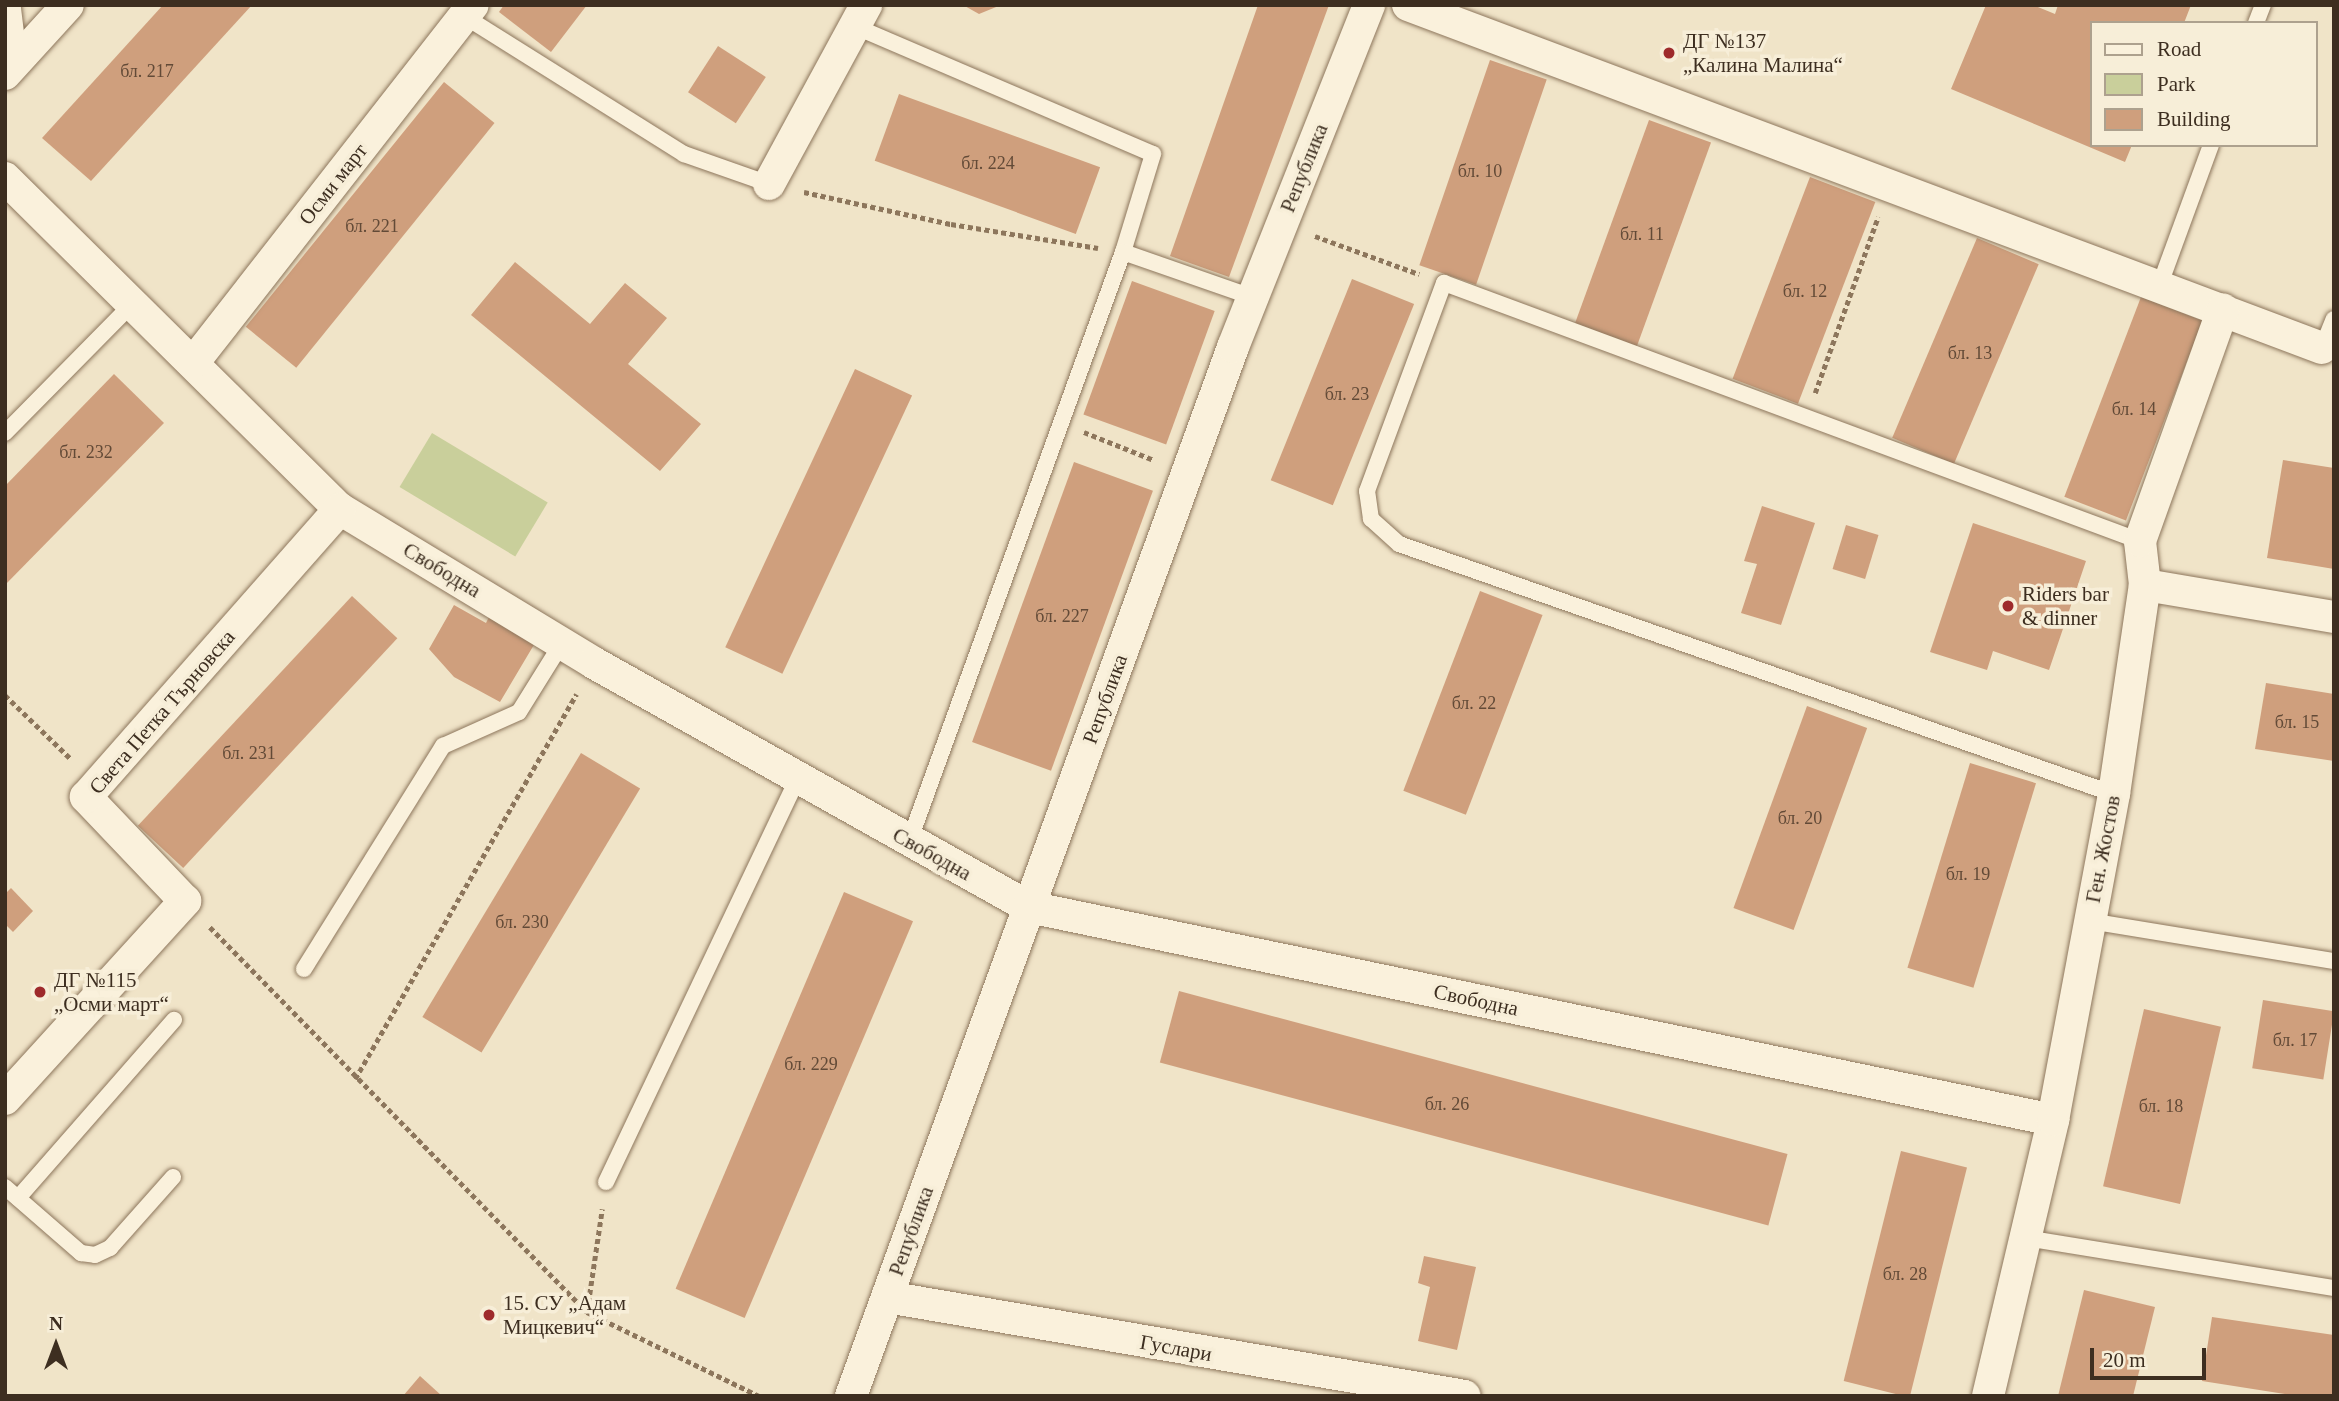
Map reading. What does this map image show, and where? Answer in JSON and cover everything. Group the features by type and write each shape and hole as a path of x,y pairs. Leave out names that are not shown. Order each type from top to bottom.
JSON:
{"street":[{"path":"9,70 68,5"},
{"name":"Република","path":"851,1396 1252,297 1369,5"},
{"path":"1408,5 2322,348"},
{"path":"5,9 9,70"},
{"name":"Осми март","path":"193,363 469,10"},
{"path":"769,184 860,16"},
{"name":"Свободна","path":"5,178 340,509 594,663 909,842 1029,906 2053,1120"},
{"name":"Ген. Жостов","path":"1988,1396 2053,1120 2114,794 2145,585 2140,541 2223,309"},
{"name":"Света Петка Търновска","path":"185,901 86,797 340,509"},
{"path":"2145,585 2334,617"},
{"path":"5,1099 185,901"},
{"name":"Гуслари","path":"887,1297 1465,1396"}],"lane":[{"path":"469,10 684,154 769,184"},
{"path":"860,16 1153,154 1123,252 909,842"},
{"path":"2159,287 2210,147"},
{"path":"1123,252 1252,297"},
{"path":"2114,794 1399,544 1371,519 1367,491 1444,283 2140,541"},
{"path":"5,433 133,303"},
{"path":"2322,348 2334,319"},
{"path":"304,970 443,746 519,712 562,643"},
{"path":"606,1182 798,778"},
{"path":"2089,921 2334,961"},
{"path":"18,1198 174,1020"},
{"path":"5,1187 81,1253 95,1255 110,1248 173,1177"},
{"path":"2025,1238 2334,1287"}],"path":[{"path":"769,184 951,224 1123,252"},
{"path":"1806,417 1889,186"},
{"path":"1282,223 1444,283"},
{"path":"1061,423 1187,473"},
{"path":"355,1079 594,663"},
{"path":"5,695 97,785"},
{"path":"185,901 355,1079 587,1312 759,1396"},
{"path":"587,1312 606,1182"}],"green space":[{"path":"432,433 548,503 515,557 400,487"}],"building":[{"path":"163,5 252,5 91,181 42,138"},
{"path":"504,5 587,5 551,52 499,12"},
{"path":"963,5 1001,5 979,14"},
{"path":"1258,5 1329,5 1229,277 1170,256"},
{"path":"1986,5 2033,5 2055,14 2058,5 2191,5 2185,21 2090,21 2090,147 2131,147 2125,162 1951,89"},
{"path":"718,46 766,77 736,123 688,92"},
{"path":"1490,60 1547,80 1476,285 1419,265"},
{"path":"444,82 495,123 296,368 246,327"},
{"path":"899,94 1100,167 1076,234 875,161"},
{"path":"1649,120 1711,143 1636,349 1574,327"},
{"path":"1810,177 1875,202 1798,404 1733,379"},
{"path":"1977,238 2039,264 1954,464 1892,438"},
{"path":"515,262 590,324 625,283 667,318 628,364 701,424 660,471 471,315"},
{"path":"1352,279 1414,304 1333,505 1271,480"},
{"path":"1132,281 1215,311 1166,445 1083,414"},
{"path":"2141,297 2203,321 2126,520 2064,497"},
{"path":"855,369 912,396 782,674 725,647"},
{"path":"114,374 164,423 5,585 5,486"},
{"path":"2283,460 2334,468 2334,569 2267,558"},
{"path":"1074,462 1153,491 1051,771 972,742"},
{"path":"1762,506 1815,523 1781,625 1741,613 1757,564 1744,561"},
{"name":"Riders bar & dinner","path":"1973,523 2086,561 2049,670 1993,651 1987,670 1930,652"},
{"path":"1846,525 1879,535 1865,579 1833,569"},
{"path":"1480,591 1543,615 1466,815 1403,791"},
{"path":"352,596 397,638 183,868 138,826"},
{"path":"454,605 486,623 490,615 535,643 500,702 454,677 429,649"},
{"path":"2266,683 2334,694 2334,761 2255,749"},
{"path":"1807,706 1867,728 1794,930 1733,908"},
{"path":"581,753 640,789 482,1053 422,1017"},
{"path":"1970,763 2036,783 1973,988 1907,968"},
{"path":"11,888 33,911 13,932 5,924 5,894"},
{"path":"844,892 913,921 745,1318 676,1289"},
{"path":"1179,991 1788,1154 1768,1226 1160,1062"},
{"path":"2263,1000 2334,1011 2323,1079 2252,1068"},
{"path":"2144,1009 2221,1027 2180,1204 2103,1186"},
{"path":"1901,1151 1967,1167 1910,1396 1844,1381"},
{"path":"1424,1256 1476,1267 1457,1350 1418,1341 1430,1287 1418,1283"},
{"path":"2084,1290 2155,1307 2133,1396 2058,1396"},
{"path":"2212,1317 2334,1335 2334,1396 2298,1396 2202,1381"},
{"path":"420,1376 442,1396 403,1396"}],"place":[{"name":"ДГ №137 „Калина Малина“","path":"1669,53"},
{"name":"Riders bar & dinner","path":"2008,606"},
{"name":"ДГ №115 „Осми март“","path":"40,992"},
{"name":"15. СУ „Адам Мицкевич“","path":"489,1315"}]}
